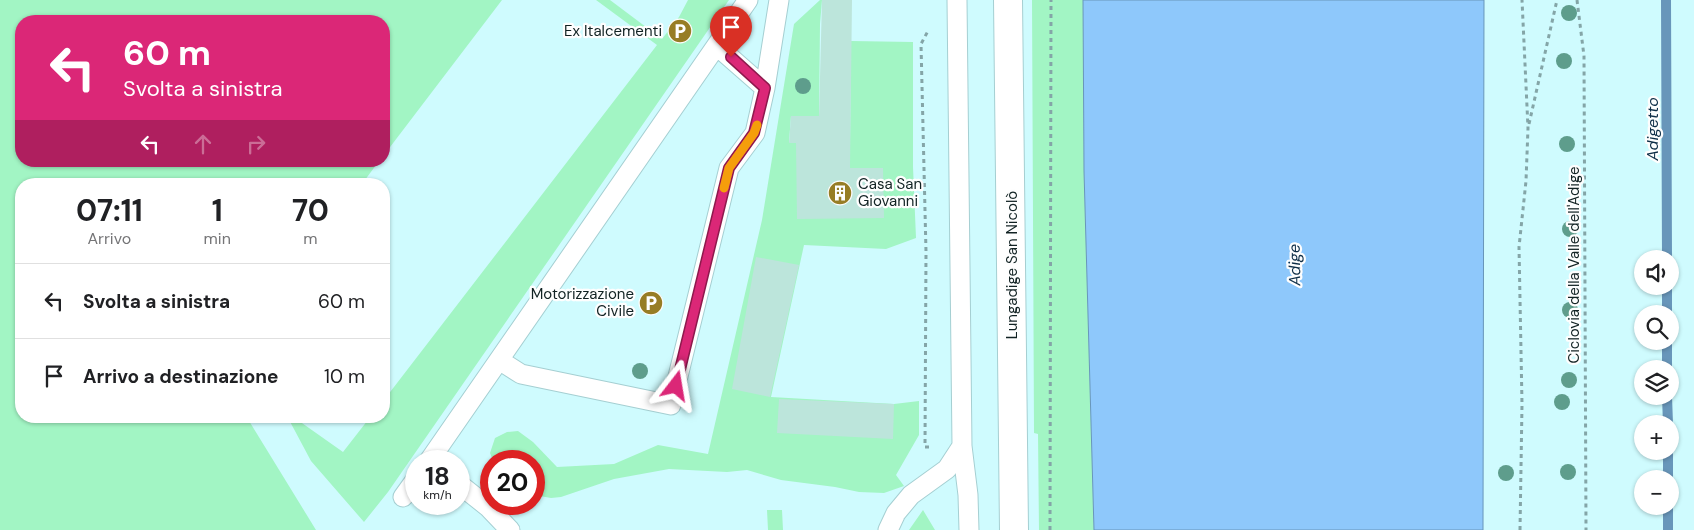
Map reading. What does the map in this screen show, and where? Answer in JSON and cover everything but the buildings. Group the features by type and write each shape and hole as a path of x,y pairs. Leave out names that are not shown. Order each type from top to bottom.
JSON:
{"main road":[{"name":"Lungadige San Nicolò","path":"1008,0 1014,530"}],"lane":[{"path":"437,450 748,0"},
{"path":"498,360 521,374 671,405 729,168 754,133 765,88 779,0"},
{"path":"957,0 962,446 968,495 969,530"},
{"path":"717,46 765,88"},
{"path":"888,530 896,513 912,495 947,469 962,446"},
{"path":"470,493 488,507 510,530"}],"path":[{"path":"1050,530 1051,0"},
{"path":"1520,530 1522,404 1519,247 1526,181 1528,128 1522,0"},
{"path":"1528,128 1557,0"},
{"name":"Ciclovia della Valle dell'Adige","path":"1577,0 1584,56 1586,530"},
{"path":"925,447 926,252 921,44 930,28"}],"green space":[{"path":"0,0 502,0 390,147 390,15 15,15 15,167 375,167 366,178 15,178 15,423 250,423 316,530 0,530"},
{"path":"596,0 610,0 662,39 679,17 688,0 729,0 417,450 405,450 405,467 364,522 311,461 291,423 302,423 343,452 366,423 390,423 390,392 657,45"},
{"path":"822,0 819,116 791,116 789,142 850,143 851,41 913,42 913,167 916,238 886,249 804,245 771,397 894,404 919,401 919,435 896,475 904,486 884,493 859,492 781,480 747,470 727,472 669,469 614,479 561,497 545,497 545,454 557,467 614,464 658,445 708,454 762,220 794,24"},
{"path":"1032,0 1083,0 1084,171 1094,530 1039,530 1038,434 1034,433"},
{"path":"518,431 541,450 491,450 495,438 507,432"},
{"path":"767,510 782,510 783,530 768,530"},
{"path":"923,510 935,530 909,530"}],"water":[{"name":"Adige","path":"1083,0 1484,0 1483,530 1094,530 1084,171"}],"waterway":[{"name":"Adigetto","path":"1666,0 1667,250"},
{"name":"Adigetto","path":"1667,295 1667,305"},
{"name":"Adigetto","path":"1667,350 1667,360"},
{"name":"Adigetto","path":"1667,405 1668,415"},
{"name":"Adigetto","path":"1668,460 1668,470"},
{"name":"Adigetto","path":"1668,515 1668,530"}],"slow traffic":[{"path":"724,188 729,168 754,133 757,125"}],"place":[{"name":"Ex Italcementi","path":"680,31"},
{"name":"Casa San Giovanni","path":"840,193"},
{"name":"Motorizzazione Civile","path":"651,303"}],"route":[{"path":"676,386 729,168 754,133 765,88 731,57"}]}
